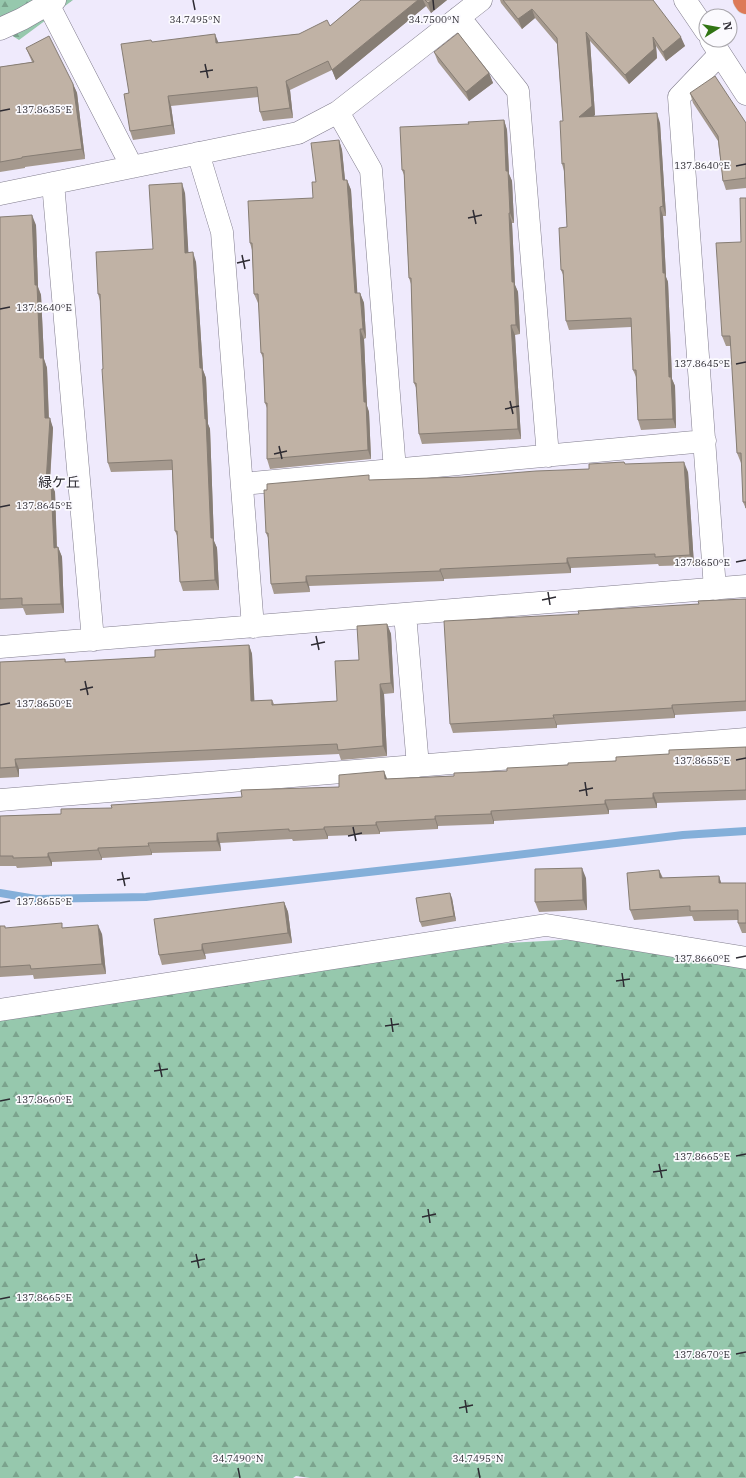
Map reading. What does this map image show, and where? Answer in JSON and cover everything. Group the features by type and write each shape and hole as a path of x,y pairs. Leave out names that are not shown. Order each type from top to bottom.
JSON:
{"street":[{"path":"0,194 298,133 338,112 481,0"},
{"path":"685,0 698,19"},
{"path":"0,29 52,2 132,167"},
{"path":"459,18 518,91 548,456"},
{"path":"715,48 679,97 715,589"},
{"path":"717,48 746,94"},
{"path":"338,112 371,170 395,470"},
{"path":"198,153 222,232 253,627"},
{"path":"53,183 93,640"},
{"path":"242,484 705,441"},
{"path":"0,647 746,586"},
{"path":"405,614 418,766"},
{"path":"0,800 746,739"},
{"path":"0,1010 546,925 746,958"}],"green space":[{"path":"0,0 73,0 19,40 0,28"},
{"path":"615,937 746,958 746,1478 310,1478 296,1476 293,1478 0,1478 0,1003 385,950"}],"building":[{"path":"361,0 418,0 332,70 328,61 286,81 290,108 260,112 257,87 168,96 172,125 130,131 124,94 129,93 121,44 151,40 152,42 215,34 216,43 299,34 327,20 330,26"},
{"path":"425,0 432,0 428,3"},
{"path":"503,0 653,0 681,37 663,52 653,37 654,49 625,75 586,32 592,106 579,117 657,113 663,206 660,207 663,273 665,273 669,377 671,377 673,419 638,420 636,370 633,370 631,318 566,321 559,228 567,227 564,163 562,164 560,121 563,121 557,38 532,9 518,19"},
{"path":"458,33 489,73 466,92 434,52"},
{"path":"49,36 73,84 82,149 22,157 0,162 0,67 34,62 26,48"},
{"path":"715,76 746,123 746,178 723,181 718,136 690,93"},
{"path":"504,120 506,171 508,171 512,282 514,282 516,325 511,325 518,429 419,434 416,383 414,383 411,278 409,278 404,170 402,170 400,127 469,124 468,122"},
{"path":"339,140 343,180 347,180 355,293 360,293 363,329 360,329 368,450 267,459 267,403 265,403 263,353 261,353 258,294 254,294 252,243 250,243 248,201 313,198 312,182 316,182 311,143"},
{"path":"182,183 185,253 193,252 200,368 202,368 206,419 211,538 213,538 215,580 180,582 177,531 175,531 172,460 108,463 102,369 100,294 98,294 96,252 153,249 149,185"},
{"path":"740,198 746,198 746,502 743,502 741,453 737,453 730,336 722,336 716,243 741,242"},
{"path":"32,215 40,358 43,358 45,418 50,418 46,483 51,483 54,548 58,547 61,604 22,605 22,598 0,599 0,217"},
{"path":"624,462 625,464 684,462 690,555 655,557 655,554 567,558 567,563 440,569 440,571 306,576 306,582 271,584 264,490 267,490 267,484 369,475 369,480 462,477 536,471 589,469 589,464"},
{"path":"746,599 746,701 672,705 672,708 553,715 554,718 450,724 444,621 579,614 578,611 699,604 698,601"},
{"path":"387,624 391,683 380,684 383,746 338,750 337,744 15,759 16,767 0,768 0,662 65,659 65,662 155,657 155,650 249,645 251,701 272,700 272,705 337,701 335,661 359,660 357,626"},
{"path":"746,747 746,790 653,793 653,798 605,800 605,804 491,811 491,814 435,816 435,819 376,822 376,825 324,827 324,829 289,831 289,829 217,833 217,841 148,843 149,846 98,848 98,850 48,853 48,857 13,858 13,856 0,856 0,816 61,814 61,809 112,808 111,805 242,797 241,790 339,787 339,775 384,771 385,779 454,776 454,773 507,771 507,768 616,761 616,757 669,754 669,750"},
{"path":"582,868 583,900 535,902 535,869"},
{"path":"659,870 660,878 719,876 719,883 746,883 746,923 738,923 738,910 690,911 690,906 630,910 627,873"},
{"path":"450,893 454,916 420,922 416,898"},
{"path":"284,902 288,933 202,944 202,950 159,955 154,919"},
{"path":"62,923 62,928 98,925 102,964 31,969 30,965 0,967 0,926 5,926 5,928"}],"waterway":[{"path":"0,893 36,899 146,897 683,835 746,831"}],"district":[{"name":"緑ケ丘","path":"59,482"}]}
